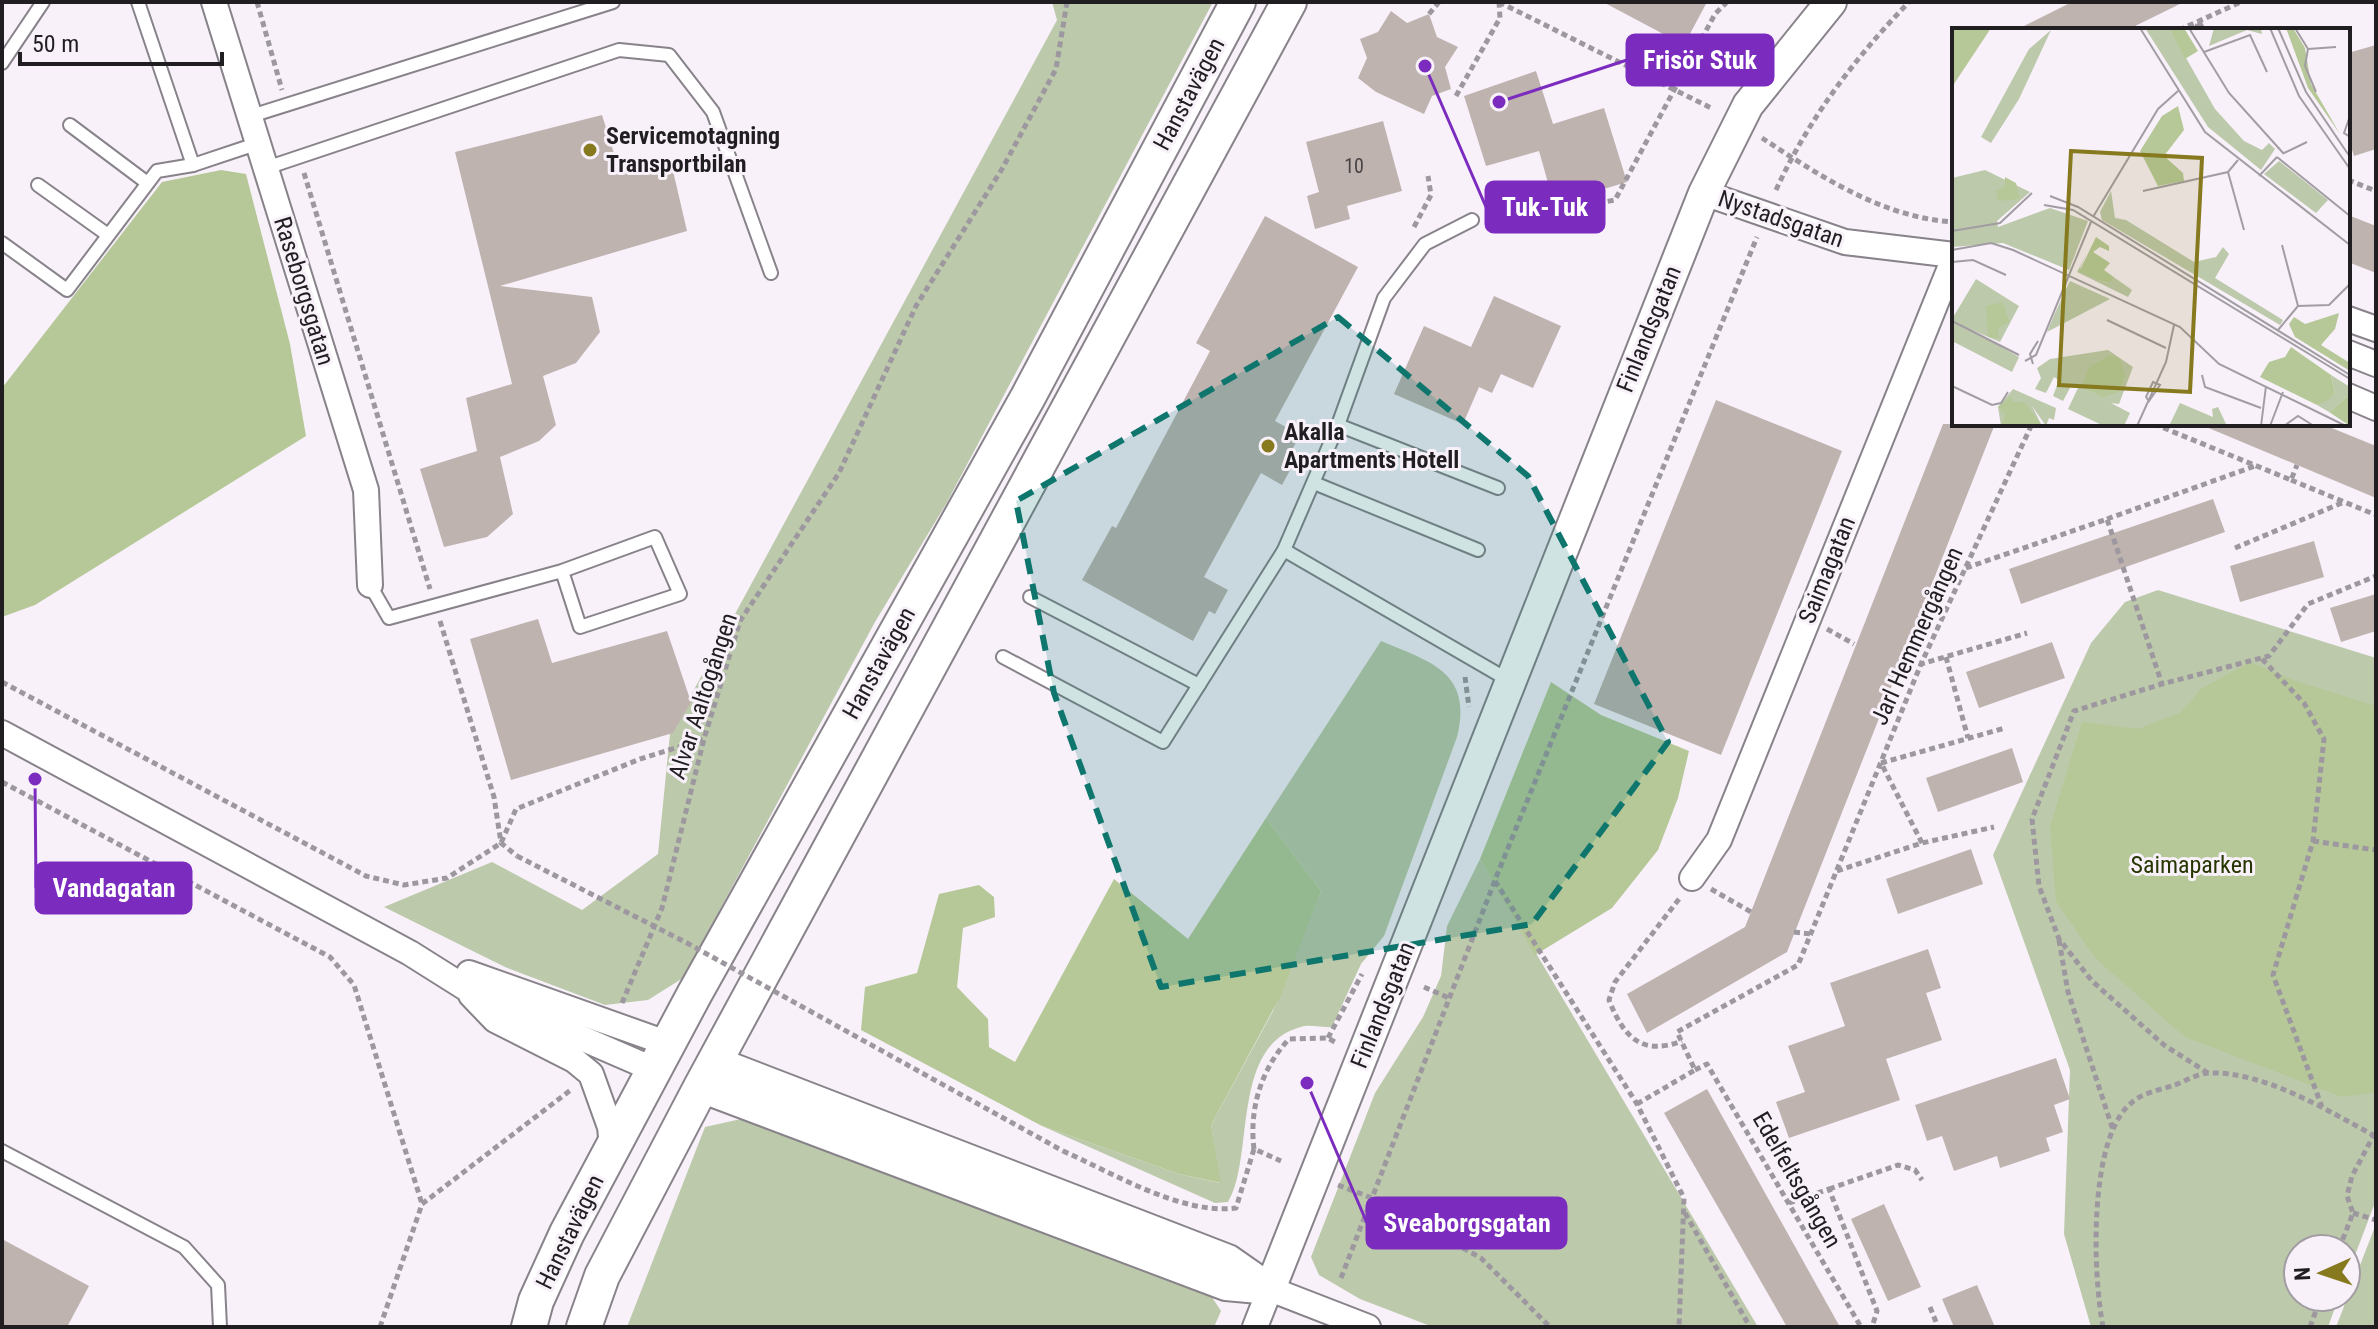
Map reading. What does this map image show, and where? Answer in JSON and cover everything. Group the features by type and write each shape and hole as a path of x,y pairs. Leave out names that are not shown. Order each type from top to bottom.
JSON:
{"main road":[{"name":"Hanstavägen","path":"529,1327 536,1301 567,1233 612,1147 1028,397 1238,2"},
{"name":"Hanstavägen","path":"584,1327 602,1276 708,1074 1289,2"},
{"path":"662,1057 708,1074"}],"street":[{"name":"Raseborgsgatan","path":"214,2 366,490 370,585"},
{"name":"Finlandsgatan","path":"1255,1327 1704,193 1748,105 1831,2"},
{"name":"Nystadsgatan","path":"1704,193 1845,242 1952,256"},
{"name":"Saimagatan","path":"1692,878 1719,840 1952,261"},
{"path":"2350,320 2376,329"},
{"path":"2350,354 2376,364"},
{"path":"2350,397 2376,408"},
{"path":"2,733 410,953 464,987 662,1057"},
{"path":"410,953 614,1023 662,1057"},
{"path":"464,987 495,1020 574,1060 591,1074 610,1127 612,1147"},
{"path":"708,1074 1226,1285 1270,1289 1368,1327"}],"lane":[{"path":"2,63 43,2"},
{"path":"138,2 193,165"},
{"path":"251,116 613,2"},
{"path":"266,168 619,50 669,55 713,112 771,273"},
{"path":"70,125 146,182"},
{"path":"2,243 67,290 157,171 193,165 259,143"},
{"path":"38,185 108,235"},
{"path":"1003,657 1163,742 1284,550 1338,425 1384,298 1425,244 1472,220"},
{"path":"1338,425 1498,488"},
{"path":"1314,483 1478,550"},
{"path":"370,585 389,618 562,571 655,537 680,594 580,627 562,571"},
{"path":"1284,550 1510,681"},
{"path":"1030,597 1199,685"},
{"path":"2,1151 184,1247 218,1285 220,1327"}],"path":[{"path":"257,2 286,105"},
{"name":"Alvar Aaltogången","path":"614,1023 662,908 704,739 740,621 839,473 916,306 1002,169 1056,69 1067,2"},
{"path":"1429,14 1439,2"},
{"path":"1499,2 1713,109"},
{"path":"1456,96 1500,18 1499,2"},
{"path":"1472,220 1546,213 1615,200 1715,14 1727,2"},
{"path":"1776,190 1812,119 1846,74 1909,2"},
{"path":"2183,28 2241,2"},
{"path":"2197,28 2199,21"},
{"path":"2199,21 2202,28"},
{"path":"1754,133 1791,157 1890,209 1952,222"},
{"path":"299,159 494,797 501,843 517,856 687,943 1063,1151 1177,1201 1212,1211 1236,1208 1254,1149 1250,1119 1271,1057 1289,1039 1328,1038 1362,1058"},
{"path":"1428,176 1431,195"},
{"path":"2350,181 2376,191"},
{"path":"1341,1278 1495,881 1757,237"},
{"name":"Jarl Hemmergången","path":"1682,1041 1677,1032 1798,965 1921,664 2031,426"},
{"path":"2159,426 2376,515"},
{"path":"2291,480 2297,465"},
{"path":"1965,569 2256,466"},
{"path":"2235,548 2344,502"},
{"path":"2107,519 2162,684"},
{"path":"2113,1131 2068,992 2059,939 2039,886 2032,819 2074,711 2269,656 2308,604 2376,576"},
{"path":"1899,661 1921,664 2027,633"},
{"path":"1946,657 1968,738"},
{"path":"2262,659 2304,703 2324,739 2313,841 2273,975 2322,1108"},
{"path":"2,682 366,876 404,885 447,878 501,843 516,809 640,759 704,739"},
{"path":"1922,843 1881,763 2005,728"},
{"path":"2,782 330,957 354,985 422,1204"},
{"path":"1837,871 1922,843 1994,827"},
{"path":"2313,841 2376,850"},
{"path":"1637,1104 1695,1070 1682,1041 1661,1049 1645,1047 1637,1042 1609,1000 1615,982 1661,926 1692,878 1751,912"},
{"path":"1495,881 1637,1104 1684,1198 1679,1327"},
{"path":"1794,932 1811,934"},
{"path":"2059,939 2104,992 2164,1045 2208,1073 2263,1082 2374,1133 2347,1196 2353,1213 2345,1233"},
{"path":"1424,987 1449,998"},
{"name":"Edelfeltsgången","path":"1695,1070 1707,1064 1861,1327"},
{"path":"2103,1327 2098,1303 2096,1213 2099,1178 2113,1131 2134,1100 2208,1073"},
{"path":"380,1327 422,1204 591,1074"},
{"path":"1254,1149 1281,1161"},
{"path":"1789,1203 1898,1165 1915,1170 1922,1180"},
{"path":"1334,1183 1372,1198 1481,1258 1550,1327"},
{"path":"1829,1189 1877,1311 1872,1327"},
{"path":"1684,1211 1750,1327"},
{"path":"2353,1213 2376,1220"},
{"path":"1930,1307 1938,1327"}],"highlighted area":[{"path":"1338,317 1528,476 1668,742 1532,924 1161,987 1054,693 1016,501"}],"green space":[{"path":"1052,2 1213,2 946,504 875,622 683,978 648,1000 605,1005 505,967 384,907 492,862 582,910 658,854 670,734 1057,20"},
{"path":"221,170 246,174 290,344 306,436 35,605 2,617 2,388 162,182"},
{"name":"Saimaparken","path":"2158,590 2376,658 2376,1200 2362,1237 2362,1233 2282,1233 2282,1313 2333,1313 2328,1327 2091,1327 2064,1234 2070,1070 1993,855 2091,643 2125,602"},
{"path":"1381,641 1444,672 1459,698 1457,737 1384,936 1361,964 1332,1027 1301,1027 1279,1038 1263,1056 1254,1079 1236,1183 1228,1202 1215,1203 1042,1126 1179,1174 1220,1183 1211,1125 1273,1011 1321,891 1266,818"},
{"path":"2250,662 2293,680 2376,706 2376,1092 2342,1097 2185,1037 2095,958 2056,901 2050,827 2082,722 2138,729 2181,712 2201,689"},
{"path":"1551,682 1601,715 1689,751 1678,798 1658,850 1612,908 1535,955 1480,859"},
{"path":"1266,818 1321,891 1281,995 1211,1125 1221,1183 1179,1174 1042,1126 861,1030 865,987 917,973 939,894 979,885 994,897 995,917 963,928 957,987 988,1019 989,1047 1015,1062 1114,879 1188,939"},
{"path":"1480,859 1758,1327 1433,1327 1360,1299 1319,1275 1311,1257 1375,1093 1423,1017 1441,976 1447,926"},
{"path":"741,1119 842,1148 1206,1288 1221,1311 1214,1327 627,1327 705,1127"},
{"path":"2376,1224 2376,1327 2336,1327 2341,1313 2362,1313 2362,1260"}],"building":[{"path":"1603,2 1707,2 1684,45"},
{"path":"2072,2 2184,2 2131,28 2020,28"},
{"path":"1391,11 1407,23 1429,14 1437,37 1458,47 1445,67 1451,89 1432,96 1424,114 1376,92 1358,78 1367,58 1360,39 1378,32"},
{"path":"2376,45 2376,149 2354,156 2350,143 2350,52"},
{"path":"1536,71 1553,124 1604,108 1627,182 1554,204 1539,151 1486,166 1464,96"},
{"path":"602,115 619,169 670,158 687,231 500,286 592,297 600,332 576,363 543,376 556,425 539,441 500,457 513,514 487,537 444,547 420,469 477,451 466,398 512,384 455,152"},
{"path":"1383,121 1402,191 1347,206 1350,219 1315,229 1307,196 1319,192 1306,142"},
{"path":"1265,216 1358,267 1275,421 1300,435 1287,459 1294,463 1282,485 1261,473 1204,577 1228,590 1215,614 1209,611 1193,641 1082,580 1112,526 1116,528 1210,351 1196,343"},
{"path":"2350,216 2376,226 2376,273 2350,263"},
{"path":"1494,296 1561,326 1533,388 1501,374 1492,393 1479,387 1463,424 1394,394 1424,326 1471,347"},
{"path":"1716,400 1842,451 1721,755 1594,704"},
{"path":"1943,424 1994,426 1787,952 1647,1033 1627,994 1745,927"},
{"path":"2204,426 2327,426 2376,446 2376,498"},
{"path":"2213,499 2225,532 2021,604 2009,569"},
{"path":"2314,541 2324,577 2240,602 2230,566"},
{"path":"2376,594 2376,631 2341,642 2330,608"},
{"path":"538,619 552,663 667,631 691,702 673,733 511,780 470,639"},
{"path":"2052,642 2065,678 1979,708 1966,672"},
{"path":"2012,748 2023,782 1938,812 1926,778"},
{"path":"1971,849 1983,884 1898,914 1886,879"},
{"path":"1928,949 1941,988 1926,993 1942,1040 1886,1059 1900,1100 1789,1138 1776,1102 1805,1092 1788,1046 1845,1026 1830,983"},
{"path":"2056,1058 2070,1099 2054,1105 2063,1132 2046,1138 2050,1151 2000,1168 1997,1156 1954,1171 1942,1136 1927,1141 1915,1105"},
{"path":"1707,1089 1840,1327 1787,1327 1664,1113"},
{"path":"1884,1204 1921,1287 1888,1301 1851,1219"},
{"path":"2,1239 89,1286 67,1327 2,1327"},
{"path":"1977,1285 1995,1327 1954,1327 1942,1299"}],"place":[{"name":"Tuk-Tuk","path":"1425,66"},
{"name":"Frisör Stuk","path":"1499,102"},
{"name":"Servicemotagning Transportbilan","path":"590,150"},
{"name":"Akalla Apartments Hotell","path":"1268,446"},
{"name":"Vandagatan","path":"35,779"},
{"name":"Sveaborgsgatan","path":"1307,1083"}]}
